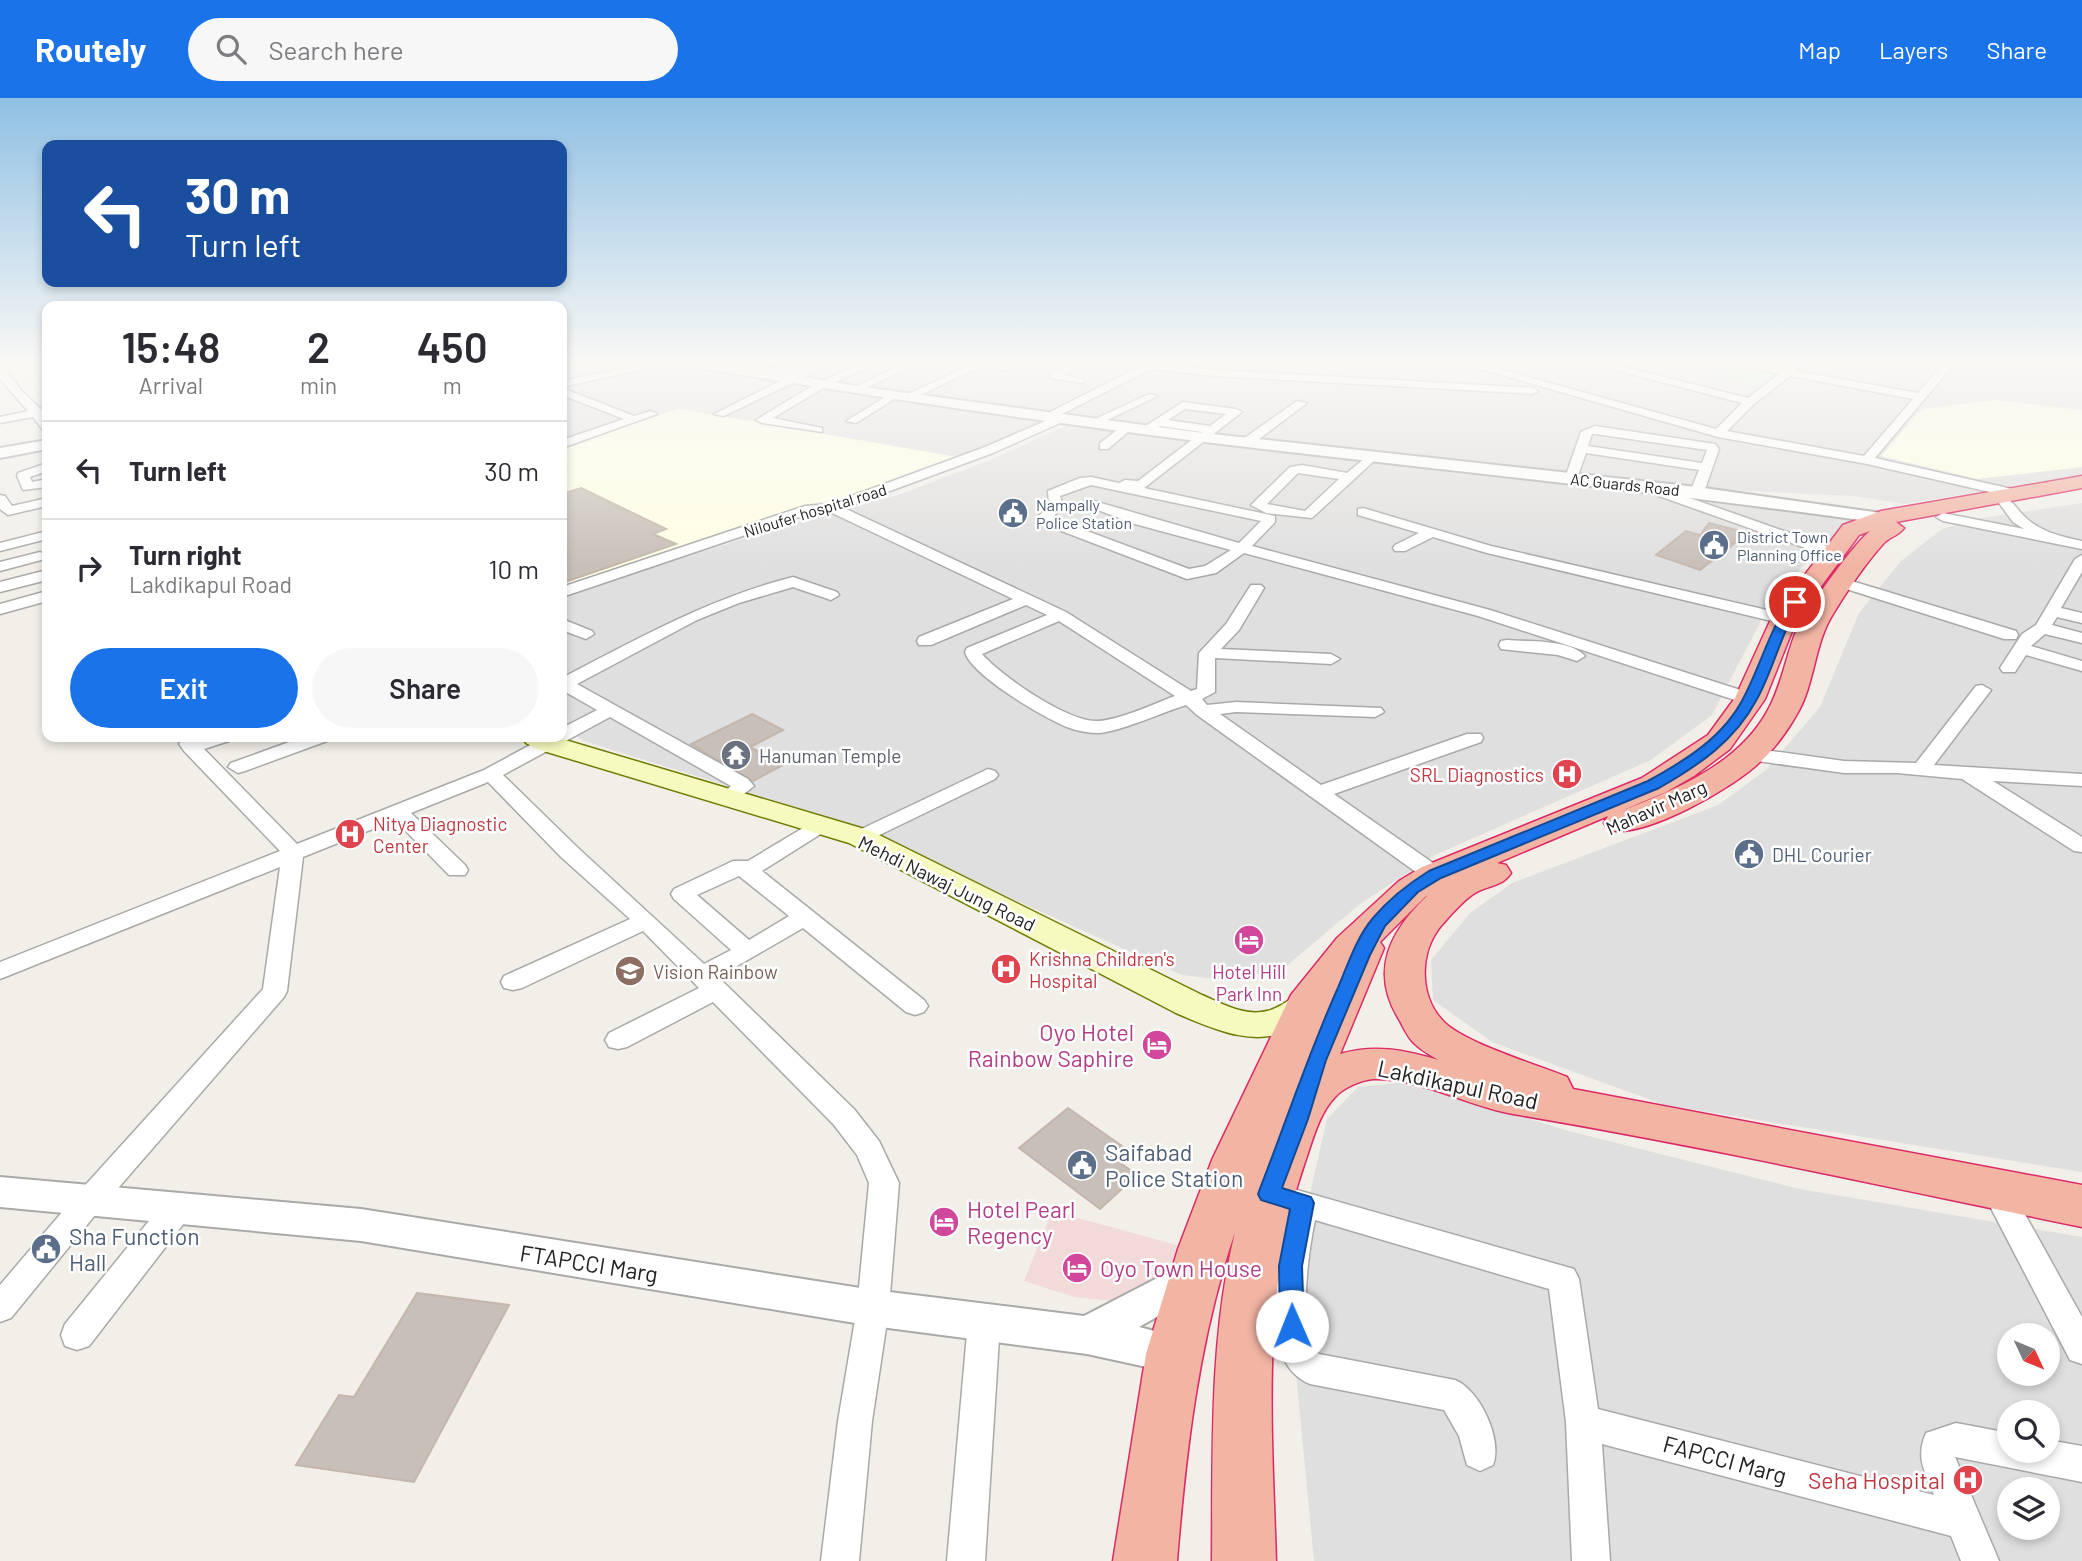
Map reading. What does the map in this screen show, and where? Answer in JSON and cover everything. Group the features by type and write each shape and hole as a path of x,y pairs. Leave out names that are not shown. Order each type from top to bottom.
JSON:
{"highway":[{"name":"Mahavir Marg","path":"1801,610 1842,583 1876,537 1893,528 2082,482"},
{"name":"Mahavir Marg","path":"1306,1005 1351,947 1412,888 1435,874 1654,785 1682,769 1719,742 1746,705 1833,553 1852,530 1881,518 2009,498 2082,491"},
{"name":"Mahavir Marg","path":"1602,1111 1454,1049 1429,1033 1415,1012 1404,979 1406,958 1415,936 1427,918 1461,885 1675,802 1712,783 1750,754 1783,712 1811,629 1801,610"},
{"path":"1284,1102 1316,1060 1361,955 1378,923"},
{"name":"Lakdikapul Road","path":"1244,1561 1242,1366 1252,1271 1286,1199 1284,1102 1306,1005"},
{"name":"Lakdikapul Road","path":"1146,1561 1150,1503 1174,1354 1197,1275 1236,1160 1284,1102 1345,1069 1373,1063 1409,1068 1507,1096 1602,1111 2082,1206"}],"main road":[{"name":"Mehdi Nawaj Jung Road","path":"563,742 727,798 860,838 1189,1004 1228,1021"},
{"path":"1228,1021 1259,1026 1288,1020 1306,1005"},
{"path":"1228,1021 1252,1038 1267,1060 1284,1102"}],"street":[{"path":"567,442 597,432"},
{"name":"Niloufer hospital road","path":"567,590 810,509 831,508 989,450 1025,432"},
{"path":"1104,446 1121,432"},
{"name":"AC Guards Road","path":"1197,432 1247,443 1371,457 1572,473 1699,488 1881,518"},
{"path":"1247,443 1262,432"},
{"path":"1572,473 1587,432"},
{"path":"1611,432 1713,449 1699,488"},
{"path":"1867,460 1891,432"},
{"path":"1718,433 1976,482 2009,498 2018,519 2055,540"},
{"path":"1092,477 1141,485 1208,434"},
{"path":"0,453 42,445"},
{"path":"1581,449 1705,467"},
{"path":"1350,477 1294,470 1258,505 1276,511 1307,515 1350,477 1371,457"},
{"path":"42,469 23,476 28,487 42,499"},
{"path":"1091,481 1270,519 1241,548 1210,571 1197,575 1187,574 1046,520 1043,516 1056,506 1052,494 1080,482 1091,481"},
{"path":"1639,481 1833,553"},
{"path":"28,487 42,484"},
{"path":"0,499 8,511 42,503"},
{"path":"1089,504 1135,517 1140,521 1484,612 1746,705"},
{"path":"831,508 1060,615 1196,705 1435,874"},
{"path":"1363,512 1428,534 1801,610"},
{"path":"1943,517 2082,545"},
{"path":"1399,548 1428,534"},
{"path":"0,547 42,536"},
{"path":"24,541 42,558"},
{"path":"2009,668 2028,638 2042,628 2062,593 2078,575 2082,559"},
{"path":"0,567 42,560"},
{"path":"0,587 42,576"},
{"path":"567,680 691,617 733,600 793,582 831,595"},
{"path":"1842,583 2010,635"},
{"path":"1196,705 1206,692 1207,653 1233,627 1256,588"},
{"path":"2062,593 2082,598"},
{"path":"0,609 42,597"},
{"path":"925,641 1027,599"},
{"path":"2052,611 2082,618"},
{"path":"1060,615 989,643 973,652 973,655 986,668 1069,721 1089,727 1102,727 1196,705 1375,712"},
{"path":"567,626 586,634"},
{"path":"2042,628 2082,638"},
{"path":"1513,642 1560,650 1746,705"},
{"path":"2022,649 2082,666"},
{"path":"1207,653 1331,659"},
{"path":"567,686 744,786 727,798"},
{"path":"1921,769 1982,690"},
{"path":"567,730 610,710"},
{"path":"1318,793 1474,738"},
{"path":"209,756 219,742"},
{"path":"209,756 291,742"},
{"path":"0,971 491,775 545,742"},
{"path":"1750,754 1844,767 1921,769 2082,780"},
{"path":"0,1308 90,1200 275,991 293,852 209,756"},
{"path":"1967,774 2082,846"},
{"path":"491,775 569,852 646,921 844,1117 869,1149 884,1183 873,1308 855,1421 840,1561"},
{"path":"860,838 988,775"},
{"path":"398,812 457,870"},
{"path":"747,871 820,826"},
{"path":"747,951 682,894 741,866 915,1006"},
{"path":"618,1040 708,983 747,951 803,918"},
{"path":"513,982 646,921"},
{"path":"1996,1189 2082,1349"},
{"name":"FTAPCCI Marg","path":"0,1192 389,1229 873,1308 1087,1335 1174,1354"},
{"path":"1480,1454 1476,1432 1455,1396 1310,1368 1298,1356 1292,1326 1286,1199 1563,1279 1583,1422 1591,1561"},
{"path":"77,1335 177,1209"},
{"path":"1087,1335 1197,1275"},
{"path":"966,1561 985,1322"},
{"name":"FAPCCI Marg","path":"1583,1422 1962,1520"},
{"path":"1980,1561 1936,1454 1938,1445 1956,1440 1997,1448"},
{"path":"2060,1460 2082,1464"}],"shaded area":[{"path":"567,432 605,432 567,444"},
{"path":"605,432 814,432 957,457 843,498 813,503 567,585 567,444"},
{"path":"814,432 1019,432 957,457"},
{"path":"1051,432 1142,432 1275,450 1856,514 1775,594 1712,715 1651,760 1435,855 1360,904 1284,968 1230,981 1182,975 834,819 584,741 567,731 567,594 787,525 901,494 990,460"},
{"path":"1218,432 2082,432 2082,475 1904,504 1854,496 1725,490"},
{"path":"1902,432 2082,432 2082,467 1977,479 1881,456"},
{"path":"2082,503 2082,1172 1665,1105 1492,1042 1433,1000 1431,960 1470,913 1512,883 1718,805 1766,770 1820,707 1859,613 1901,561 1942,529 1982,518"},
{"path":"1407,1082 1569,1131 1800,1189 2082,1237 2082,1561 1314,1561 1288,1290 1327,1119 1358,1087"},
{"path":"1052,1211 1177,1245 1163,1292 1121,1302 1074,1297 1024,1281"}],"building":[{"path":"581,488 666,529 653,534 676,544 567,581 567,492"},
{"name":"District Town Planning Office","path":"1709,523 1744,532 1732,543 1735,543 1700,570 1656,555 1686,531 1700,535"},
{"name":"Hanuman Temple","path":"752,714 783,730 750,747 783,765 753,781 691,744"},
{"name":"Saifabad Police Station","path":"1068,1108 1122,1146 1111,1156 1137,1175 1100,1209 1019,1148"},
{"path":"417,1293 509,1305 414,1482 296,1465 339,1395 354,1397"}],"place":[{"name":"Nampally Police Station","path":"1013,513"},
{"name":"District Town Planning Office","path":"1714,545"},
{"name":"Hanuman Temple","path":"736,755"},
{"name":"SRL Diagnostics","path":"1567,774"},
{"name":"Nitya Diagnostic Center","path":"350,834"},
{"name":"DHL Courier","path":"1749,854"},
{"name":"Hotel Hill Park Inn","path":"1249,940"},
{"name":"Krishna Children's Hospital","path":"1006,969"},
{"name":"Vision Rainbow","path":"630,971"},
{"name":"Oyo Hotel Rainbow Saphire","path":"1157,1045"},
{"name":"Saifabad Police Station","path":"1082,1165"},
{"name":"Hotel Pearl Regency","path":"944,1222"},
{"name":"Sha Function Hall","path":"46,1249"},
{"name":"Oyo Town House","path":"1077,1268"},
{"name":"Seha Hospital","path":"1968,1480"}],"route":[{"path":"1292,1326 1290,1266 1303,1203 1269,1194 1316,1060 1361,955 1378,923 1412,888 1435,874 1654,785 1682,769 1719,742 1750,699 1784,619 1795,602"}]}
